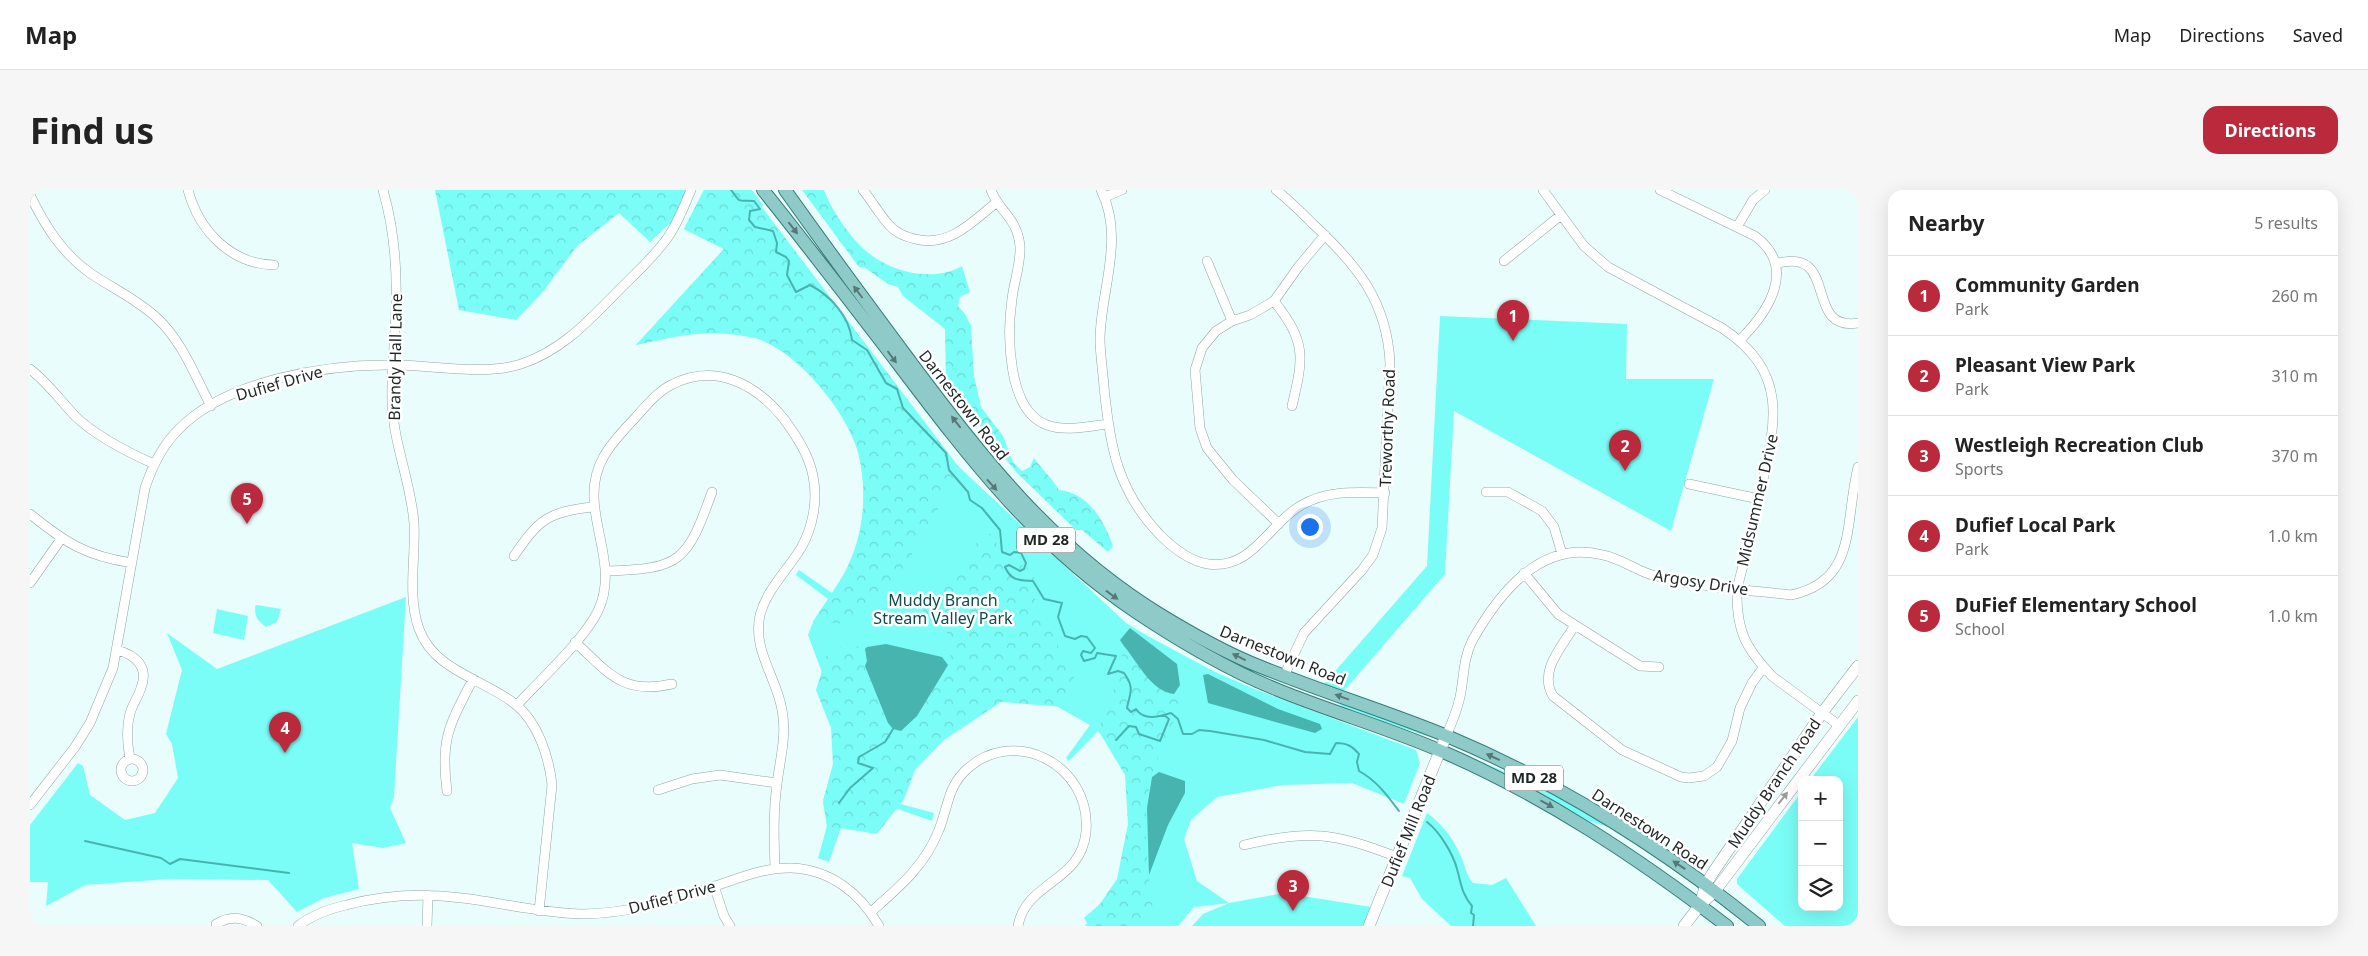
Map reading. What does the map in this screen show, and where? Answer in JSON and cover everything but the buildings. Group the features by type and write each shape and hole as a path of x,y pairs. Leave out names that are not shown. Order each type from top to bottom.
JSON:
{"main road":[{"name":"Darnestown Road","path":"763,190 989,482 1032,528 1085,574 1136,612 1216,661 1278,690 1440,751 1561,812 1638,860 1727,926"},
{"name":"Darnestown Road","path":"785,190 942,405 1000,478 1046,526 1099,571 1159,614 1223,650 1284,676 1446,736 1500,760 1601,814 1710,887 1759,926"},
{"name":"Muddy Branch Road","path":"1684,926 1700,905 1822,713 1858,666"},
{"name":"Muddy Branch Road","path":"1710,887 1779,803 1858,701"},
{"name":"Dufief Mill Road","path":"1369,926 1446,736"}],"street":[{"path":"188,190 198,215 209,232 224,248 238,258 259,265 274,265"},
{"name":"Brandy Hall Lane","path":"383,190 388,209 396,283 393,420 399,453 412,503 414,526 412,587 418,627 424,641 440,659 517,705 539,736 551,771 552,785 539,911"},
{"name":"Dufief Drive","path":"30,805 90,723 113,668 145,488 154,464 178,430 211,406 233,395 294,375 347,366 394,365 500,369 545,355 577,333 656,253 669,236 691,190"},
{"path":"863,190 895,231 911,239 932,242 961,231 997,202"},
{"path":"991,190 997,202 1009,215 1020,245 1020,260 1009,324 1017,388 1023,406 1038,421 1049,426 1069,428 1108,424"},
{"path":"1122,190 1103,193 1110,218 1112,246 1111,266 1102,310 1100,340 1108,424 1114,458 1129,495 1148,523 1183,554 1208,564 1234,562 1249,554 1299,506 1323,496 1341,492 1385,493"},
{"name":"Treworthy Road","path":"1276,190 1358,269 1372,291 1382,316 1389,347 1390,363 1382,528 1373,555 1304,633 1284,676"},
{"name":"Midsummer Drive","path":"1543,190 1584,246 1608,267 1722,328 1740,340 1763,369 1770,386 1774,404 1773,434 1737,589 1736,614 1740,630 1750,652 1764,668 1773,677 1840,726"},
{"path":"1660,190 1676,193 1737,226 1762,242 1775,264 1777,282 1769,306 1740,340"},
{"path":"1737,226 1753,200 1765,190"},
{"path":"30,195 46,227 70,256 89,272 144,308 166,328 177,342 211,406"},
{"path":"1504,261 1561,215"},
{"path":"1279,524 1212,458 1200,428 1195,370 1202,348 1211,336 1232,321 1250,315 1274,301 1299,266 1325,236"},
{"path":"1207,261 1232,321"},
{"path":"1775,264 1796,261 1810,268 1820,283 1822,300 1829,314 1844,323 1858,323"},
{"path":"1274,301 1292,324 1300,347 1301,370 1292,406"},
{"path":"30,369 46,383 76,417 89,427 120,448 154,464"},
{"path":"517,705 575,642 598,610 603,595 606,571 604,552 592,507 598,468 612,444 655,396 671,385 687,379 705,376 727,378 742,382 760,393 795,434 807,456 813,474 815,500 813,517 801,548 765,600 758,631 758,640 777,689 784,728 773,818 775,868"},
{"name":"Argosy Drive","path":"1446,736 1460,696 1464,664 1472,642 1506,590 1537,563 1562,554 1602,554 1658,577 1791,595 1807,592 1836,573 1846,557 1851,542 1855,517 1853,489 1858,467"},
{"path":"1690,484 1759,498"},
{"path":"606,571 646,570 664,565 676,558 690,544 698,530 712,492"},
{"path":"1486,492 1508,492 1542,511 1554,527 1562,554"},
{"path":"514,556 531,530 552,515 562,511 592,507"},
{"path":"30,514 61,539 94,555 132,563"},
{"path":"30,583 61,539"},
{"path":"1524,573 1558,614 1574,626 1640,666 1659,666"},
{"path":"1574,626 1550,666 1548,683 1553,696 1622,750 1689,778 1704,776 1717,767 1732,741 1744,697 1764,668"},
{"path":"575,642 608,672 630,686 656,687 672,684"},
{"path":"117,650 129,653 137,658 143,671 142,688 134,701 128,723 127,743 130,759"},
{"path":"447,791 444,766 445,743 455,713 473,679"},
{"path":"871,912 909,879 923,860 938,832 949,794 962,774 988,756 1013,751 1034,754 1061,768 1079,791 1086,816 1086,833 1081,850 1073,864 1060,878 1031,897 1021,912 1018,926"},
{"path":"658,790 692,779 720,775 777,783"},
{"path":"1244,845 1291,835 1319,834 1364,844 1398,857"},
{"name":"Dufief Drive","path":"298,926 318,914 359,901 383,897 428,895 463,898 539,911 584,914 626,911 662,903 775,868 812,871 825,875 849,889 871,912 879,926"},
{"path":"714,886 724,916 730,926"},
{"path":"427,926 428,895"},
{"path":"216,924 234,917 243,918 257,926"}],"green space":[{"path":"435,190 691,190 681,213 650,242 619,213 577,246 542,293 516,320 459,310"},
{"name":"Muddy Branch Stream Valley Park","path":"704,190 752,190 763,205 758,211 956,470 958,466 1126,623 1213,671 1252,688 1416,750 1420,763 1404,804 1352,783 1283,785 1217,797 1191,820 1184,839 1197,881 1229,903 1194,907 1178,926 1089,926 1084,918 1120,886 1138,841 1132,774 1098,731 1069,761 1066,758 1090,725 1058,707 1023,700 988,703 924,741 897,803 934,813 932,821 895,808 881,826 841,828 829,862 818,858 827,826 823,801 838,746 827,686 808,635 814,620 828,599 796,575 799,570 832,593 843,575 855,548 862,516 863,482 861,466 852,434 833,402 804,369 787,355 769,344 744,335 729,332 713,332 697,333 636,345 724,249 684,229"},
{"path":"704,190 749,190 958,466 928,530 887,592 848,624 813,622 841,579 853,556 860,532 864,498 861,464 856,447 848,428 822,389 789,356 772,345 755,338 723,333 709,333 666,338 636,345 724,249 684,229"},
{"path":"802,190 824,190 837,216 857,242 871,255 892,267 915,273 940,274 962,266 970,292 960,297 958,306 965,314 971,326 974,376 981,407 1003,436 1013,462 1022,471 1030,467 1034,458 1059,490 1078,496 1094,509 1105,527 1113,546 1108,552 1082,530 1076,530 1016,472 946,383 945,329 903,296 898,287 888,284 864,267 859,267"},
{"path":"1440,316 1627,324 1626,379 1714,379 1671,531 1454,411 1445,574 1343,692 1323,685 1427,566"},
{"path":"995,533 998,555 1033,570 1035,599 1077,684 1053,706 1001,702 944,740 915,770 904,799 877,834 827,826 823,801 833,765 831,728 816,690 827,654 848,643 865,649 867,661 865,667 888,723 917,716 948,665 952,650 945,625 922,612 983,535"},
{"path":"406,597 394,797 390,808 406,843 383,848 352,843 359,889 324,898 297,912 268,880 169,879 85,885 46,906 48,882 30,882 30,825 78,763 83,766 90,795 125,820 155,813 178,778 172,744 166,734 182,670 167,633 217,669"},
{"path":"255,606 281,609 277,622 266,627 263,625 256,616"},
{"path":"217,609 248,616 244,640 213,633"},
{"path":"1124,646 1161,690 1174,694 1181,701 1155,766 1148,793 1146,847 1154,918 1143,926 1085,926 1117,879 1128,824 1125,775 1098,730 1114,689"},
{"path":"1331,699 1423,733 1430,737 1349,711"},
{"path":"1858,717 1858,926 1785,926 1737,884 1737,879 1798,796 1798,911 1843,911 1843,776 1813,776"},
{"path":"1460,753 1534,784 1612,828 1591,822"},
{"path":"1427,813 1444,828 1453,840 1473,883 1492,885 1506,878 1536,926 1451,926 1422,899 1410,878 1402,876"},
{"path":"1284,893 1377,908 1369,926 1192,926 1203,914 1229,903"}],"shaded area":[{"path":"1130,628 1177,664 1180,685 1174,694 1158,688 1152,682 1120,640"},
{"path":"886,644 942,657 948,665 917,716 901,731 893,729 888,723 865,666 867,661 865,649"},
{"path":"1208,674 1278,709 1320,724 1322,729 1315,733 1208,703 1203,675"},
{"path":"1159,772 1185,781 1185,793 1168,825 1149,875 1147,808 1152,777"}],"waterway":[{"path":"731,190 740,200 754,201 760,209 750,211 749,220 755,227 773,231 777,243 776,252 786,257 789,261 787,275 796,292 810,285 825,295 838,308 847,323 852,340 867,350 886,383 897,389 903,408 946,453 949,470 968,492 970,500 982,508 1000,530 1002,552 1010,555 1014,552 1021,553 1026,563 1024,569 1020,571 1009,565 1005,567 1007,572 1020,580 1033,581 1044,599 1062,603 1058,617 1065,636 1075,639 1081,636 1087,637 1095,648 1091,653 1083,651 1081,655 1084,661 1095,658 1097,653 1116,656 1108,674 1118,671 1124,673 1131,687 1127,708 1131,712 1136,709 1147,717 1171,713 1178,719 1183,734 1192,734 1199,730 1210,731 1264,740 1305,752 1330,754 1336,743 1346,744 1359,754 1357,762 1359,771 1376,784 1399,811"},
{"path":"1116,740 1129,726 1136,727 1139,734 1160,741 1169,719 1164,715"},
{"path":"839,803 850,788 873,768 858,763 859,757 885,742 893,729"},
{"path":"1427,822 1441,837 1452,857 1464,893 1472,906 1471,913 1474,915 1473,926"},
{"path":"85,841 161,858 170,864 180,859 289,873"}],"place":[{"name":"Community Garden","path":"1513,341"},
{"name":"Pleasant View Park","path":"1625,471"},
{"name":"DuFief Elementary School","path":"247,524"},
{"name":"Dufief Local Park","path":"285,753"},
{"name":"Westleigh Recreation Club","path":"1293,911"}]}
